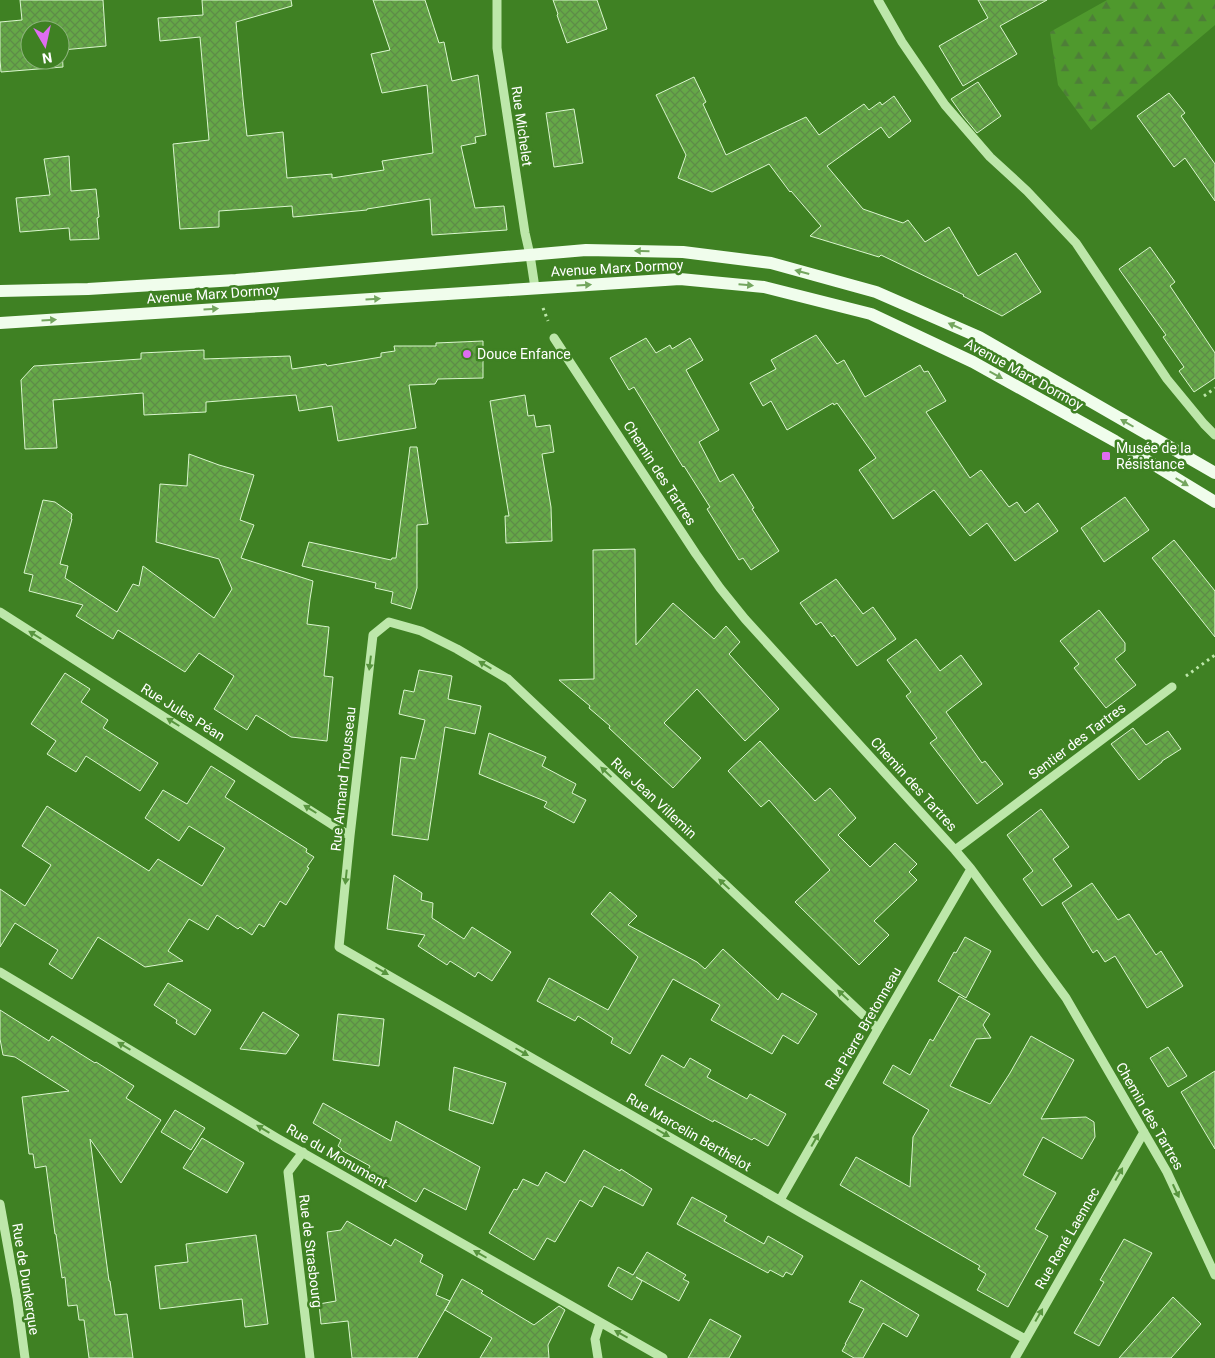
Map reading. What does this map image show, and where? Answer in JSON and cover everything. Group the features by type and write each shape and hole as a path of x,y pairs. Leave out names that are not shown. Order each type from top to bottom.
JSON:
{"main road":[{"name":"Avenue Marx Dormoy","path":"0,290 88,289 236,280 586,250 683,252 771,263 876,292 979,337 1215,473"},
{"name":"Avenue Marx Dormoy","path":"0,323 680,279 764,287 871,314 974,362 1115,441 1215,502"}],"street":[{"name":"Rue Michelet","path":"497,0 497,48 524,233 530,255 535,288"},
{"path":"878,0 902,42 945,105 990,157 1027,191 1076,243 1167,379 1215,435"},
{"name":"Chemin des Tartres","path":"554,338 720,588 745,619 955,850 1066,998 1167,1172 1215,1275"},
{"name":"Rue Jules Péan","path":"0,612 350,836"},
{"name":"Rue Armand Trousseau","path":"339,947 373,635 389,622"},
{"name":"Rue Jean Villemin","path":"389,622 421,631 457,649 508,679 878,1029"},
{"name":"Sentier des Tartres","path":"955,850 1172,687"},
{"name":"Rue Pierre Bretonneau","path":"780,1200 971,870"},
{"name":"Rue Marcelin Berthelot","path":"339,947 1025,1339"},
{"name":"Rue du Monument","path":"0,972 303,1152 664,1358"},
{"name":"Rue René Laennec","path":"1015,1358 1144,1132"},
{"name":"Rue de Strasbourg","path":"303,1152 288,1172 310,1358"},
{"name":"Rue de Dunkerque","path":"0,1204 17,1298 25,1358"},
{"path":"598,1358 595,1339 600,1323"}],"path":[{"path":"542,305 554,338"},
{"path":"1172,687 1215,655"}],"green space":[{"path":"1107,0 1215,0 1215,25 1091,130 1058,85 1050,32"}],"building":[{"path":"20,0 103,0 106,46 70,49 70,20 22,20"},
{"path":"202,0 291,0 292,6 236,22 247,136 283,132 287,178 332,174 332,178 384,170 382,161 433,153 427,85 382,93 371,54 390,50 373,0 425,0 439,43 444,42 452,81 478,75 486,135 475,137 476,143 461,146 475,208 504,206 507,230 432,235 430,199 367,210 293,217 292,206 219,211 219,227 180,229 173,144 209,140 200,37 160,41 158,18 203,15"},
{"path":"553,0 597,0 607,29 567,43"},
{"path":"978,0 1047,0 1000,26 1017,54 963,86 939,46 988,18"},
{"path":"20,20 20,70 26,70 1,72 0,22"},
{"path":"694,77 706,102 703,104 726,155 806,117 819,135 864,104 869,110 880,102 882,105 894,96 911,121 889,138 881,127 827,166 863,209 903,223 908,220 925,242 949,227 978,276 1016,253 1041,292 1002,316 964,295 881,255 879,257 810,236 821,226 790,192 769,164 712,192 678,178 686,155 656,95"},
{"path":"978,82 1001,116 977,133 951,99"},
{"path":"1169,93 1185,113 1181,116 1215,164 1215,201 1185,158 1174,167 1137,116"},
{"path":"574,109 583,163 554,167 546,113"},
{"path":"69,156 71,191 96,189 99,239 70,240 69,228 20,232 16,198 50,195 44,159"},
{"path":"1150,247 1175,282 1170,286 1215,353 1215,378 1194,392 1179,371 1184,367 1163,337 1166,335 1119,269"},
{"path":"816,335 837,364 844,360 865,397 920,365 924,372 928,371 946,401 926,412 970,478 981,470 1009,507 1017,502 1025,513 1038,503 1058,531 1015,561 987,523 970,536 934,490 893,519 859,470 876,458 837,403 834,405 833,403 787,430 771,401 763,406 750,383 776,369 771,360"},
{"path":"646,338 656,353 670,345 672,349 690,338 703,360 686,370 719,430 699,442 720,482 733,474 754,508 752,509 779,551 751,570 743,558 739,560 707,509 710,507 634,387 629,390 610,358"},
{"path":"483,341 483,378 438,379 435,384 409,385 416,428 338,441 332,406 299,411 296,395 206,402 206,412 144,415 143,393 53,400 57,448 25,449 21,380 34,366 141,359 141,353 204,350 204,359 290,356 292,369 326,364 327,366 381,357 381,353 395,351 394,346 436,346 436,343"},
{"path":"525,395 528,416 534,415 536,427 550,425 554,452 542,454 551,507 552,541 506,543 505,516 509,516 490,401"},
{"path":"410,447 417,447 428,524 417,525 417,588 411,609 391,603 393,592 375,588 376,583 302,566 309,542 391,560 396,558"},
{"path":"189,454 254,475 240,520 254,525 241,558 313,581 307,624 329,627 324,676 333,677 327,741 291,737 256,715 247,730 214,709 234,676 199,653 185,672 118,630 113,639 76,616 83,605 29,591 33,575 24,573 43,500 55,502 72,514 60,564 68,566 65,578 117,612 133,584 139,586 143,566 214,618 232,589 219,559 156,542 160,484 187,486"},
{"path":"1125,497 1149,530 1104,562 1081,528"},
{"path":"1174,540 1215,591 1215,637 1152,558"},
{"path":"635,549 636,645 673,603 714,639 726,626 740,642 729,654 779,709 745,741 697,689 664,723 701,758 673,788 609,728 610,726 589,708 590,706 559,680 594,679 593,550"},
{"path":"836,579 863,614 873,607 896,639 857,666 834,635 832,637 821,622 816,625 800,603"},
{"path":"1099,610 1125,643 1125,651 1115,659 1136,685 1106,708 1074,668 1079,664 1060,641"},
{"path":"916,639 940,671 961,655 982,684 946,712 982,763 985,761 1003,784 977,804 930,743 937,738 906,696 911,692 887,660"},
{"path":"419,670 452,676 448,699 481,706 475,734 445,727 428,840 392,835 401,757 415,759 425,720 399,714 404,690 414,692"},
{"path":"65,673 90,689 81,702 108,720 103,728 158,763 140,791 86,756 76,772 47,754 56,741 31,724"},
{"path":"1133,728 1146,745 1168,731 1181,749 1162,761 1139,780 1111,744"},
{"path":"489,733 546,757 542,766 576,784 572,793 586,800 574,823 544,807 547,802 479,774"},
{"path":"760,741 815,801 830,788 856,818 838,835 870,867 895,843 917,864 909,872 917,880 874,921 889,935 859,965 795,902 830,870 769,800 761,807 728,771"},
{"path":"211,766 235,781 225,797 307,849 306,852 314,857 286,905 280,901 264,927 259,924 252,935 240,927 238,929 217,915 208,930 189,919 168,951 183,961 145,967 98,937 72,979 49,964 58,950 15,923 0,947 0,889 25,906 51,865 22,846 47,806 149,871 158,859 202,886 225,848 189,826 179,841 145,818 163,790 187,804"},
{"path":"1041,809 1069,847 1053,859 1072,886 1042,906 1023,879 1033,871 1007,835"},
{"path":"394,875 422,893 421,900 433,903 432,918 464,939 472,927 511,952 492,981 478,972 475,977 450,961 447,965 418,946 425,935 387,929"},
{"path":"1092,883 1118,920 1129,914 1156,955 1161,951 1183,986 1147,1008 1115,956 1105,962 1097,950 1093,953 1062,903"},
{"path":"610,892 637,916 628,925 697,962 705,969 723,949 778,1000 782,993 817,1014 798,1044 783,1035 772,1054 711,1020 720,1005 673,979 630,1054 611,1043 613,1038 578,1016 575,1021 537,1001 549,978 608,1010 638,957 591,914"},
{"path":"965,937 991,951 966,998 938,981 954,952 956,953"},
{"path":"168,983 211,1010 195,1035 176,1023 177,1020 154,1005"},
{"path":"959,996 990,1014 983,1025 991,1038 976,1039 950,1086 990,1104 1031,1036 1074,1060 1041,1119 1086,1117 1094,1122 1095,1137 1082,1159 1043,1137 1023,1175 1056,1193 1035,1229 1048,1236 1008,1307 977,1290 986,1274 978,1269 980,1266 840,1185 856,1157 910,1187 913,1137 929,1110 883,1083 893,1065 910,1075 930,1039 933,1041"},
{"path":"0,1010 49,1041 52,1036 134,1086 126,1098 161,1120 121,1183 90,1139 115,1315 127,1314 133,1358 89,1358 84,1320 79,1320 77,1305 68,1306 65,1277 62,1278 55,1234 46,1166 35,1168 33,1154 29,1154 22,1097 69,1091 15,1057 3,1055 0,1039"},
{"path":"263,1012 299,1035 286,1054 240,1049"},
{"path":"338,1014 384,1019 379,1066 333,1060"},
{"path":"1168,1047 1187,1076 1168,1087 1150,1058"},
{"path":"662,1055 684,1068 690,1058 711,1070 707,1077 747,1099 750,1094 786,1114 768,1146 754,1138 752,1140 714,1120 713,1122 645,1085"},
{"path":"454,1067 506,1083 493,1124 449,1110"},
{"path":"1215,1071 1215,1149 1181,1092"},
{"path":"323,1103 391,1141 396,1121 480,1167 466,1210 424,1188 416,1202 366,1173 370,1166 341,1150 338,1146 341,1140 313,1123"},
{"path":"175,1110 205,1128 191,1150 161,1132"},
{"path":"202,1138 244,1163 227,1193 183,1168"},
{"path":"584,1150 620,1171 621,1169 652,1189 643,1206 604,1186 592,1207 580,1200 555,1242 547,1238 534,1260 489,1233 514,1189 517,1190 523,1179 538,1186 546,1172 565,1183"},
{"path":"692,1197 727,1216 724,1221 764,1244 768,1236 803,1256 792,1275 786,1272 783,1277 770,1270 768,1273 677,1224"},
{"path":"347,1221 391,1246 395,1239 423,1255 420,1262 443,1275 436,1295 450,1301 417,1358 352,1358 348,1321 321,1324 319,1304 336,1301 327,1232 341,1230"},
{"path":"256,1235 268,1324 245,1327 242,1299 160,1309 155,1266 188,1262 186,1244"},
{"path":"1124,1239 1152,1253 1099,1346 1074,1333 1104,1282 1100,1280"},
{"path":"647,1252 686,1275 683,1279 689,1282 679,1301 636,1277 642,1281 632,1300 608,1286 618,1267 633,1275"},
{"path":"462,1279 483,1291 481,1293 534,1325 559,1306 565,1310 548,1345 549,1358 480,1358 492,1338 445,1310"},
{"path":"861,1280 919,1315 907,1337 883,1323 863,1358 854,1358 842,1351 864,1309 849,1302"},
{"path":"1173,1297 1201,1324 1171,1358 1119,1358"},
{"path":"710,1319 741,1336 729,1358 688,1358"}],"place":[{"name":"Douce Enfance","path":"467,354"},
{"name":"Musée de la Résistance","path":"1106,456"}]}
